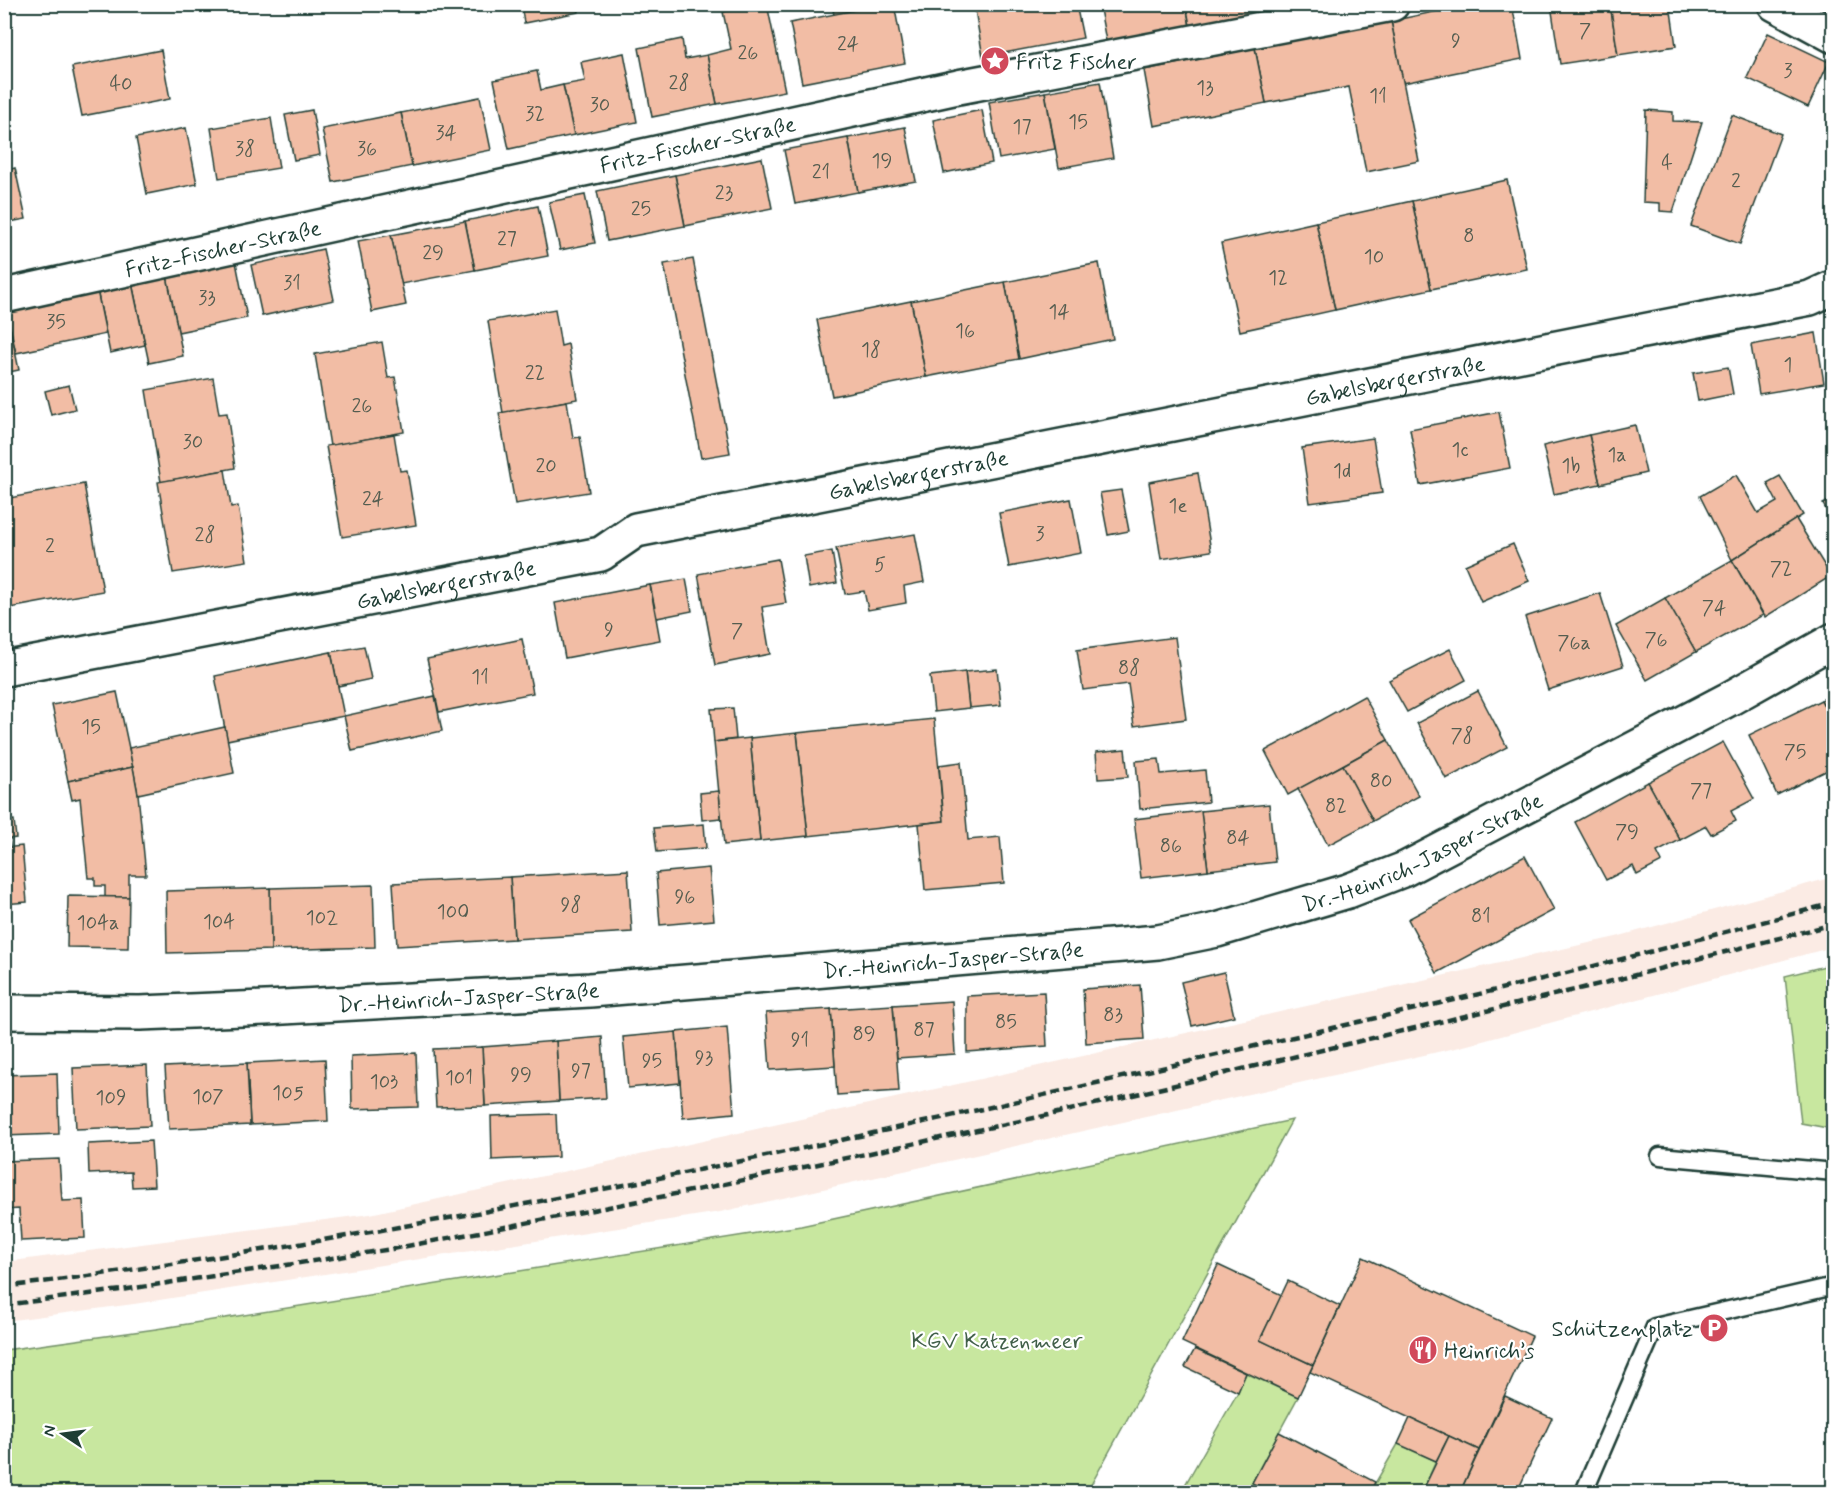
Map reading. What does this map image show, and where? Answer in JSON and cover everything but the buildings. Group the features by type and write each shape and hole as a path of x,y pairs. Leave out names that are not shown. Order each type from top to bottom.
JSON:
{"street":[{"name":"Fritz-Fischer-Straße","path":"4,296 958,87 1392,4"},
{"path":"1775,4 1833,36"},
{"name":"Gabelsbergerstraße","path":"4,669 601,554 636,530 1810,298 1833,287"},
{"name":"Dr.-Heinrich-Jasper-Straße","path":"4,1012 140,1013 255,1009 590,990 1158,942 1217,930 1348,891 1405,869 1729,699 1833,640"}],"lane":[{"path":"1660,1156 1833,1172"},
{"path":"1584,1492 1655,1327 1833,1286"}],"shaded area":[{"path":"1833,877 1833,947 1460,1047 720,1212 134,1304 5,1321 5,1262 370,1214 1616,937"}],"green space":[{"path":"1834,964 1833,1129 1801,1123 1785,976"},
{"name":"KGV Katzenmeer","path":"1292,1120 1087,1492 5,1492 5,1350 156,1329 801,1226"},
{"path":"1246,1373 1298,1397 1252,1482 1271,1492 1181,1492 1238,1392"},
{"path":"1398,1444 1436,1461 1422,1492 1370,1492"}],"railway":[{"path":"4,1287 306,1243 457,1217 757,1158 1506,988 1834,903"},
{"path":"4,1305 121,1290 392,1249 701,1189 1053,1114 1608,982 1834,924"}],"place":[{"name":"Fritz Fischer","path":"995,61"},
{"name":"Schützenplatz","path":"1714,1328"},
{"name":"Heinrich’s","path":"1423,1350"}]}
